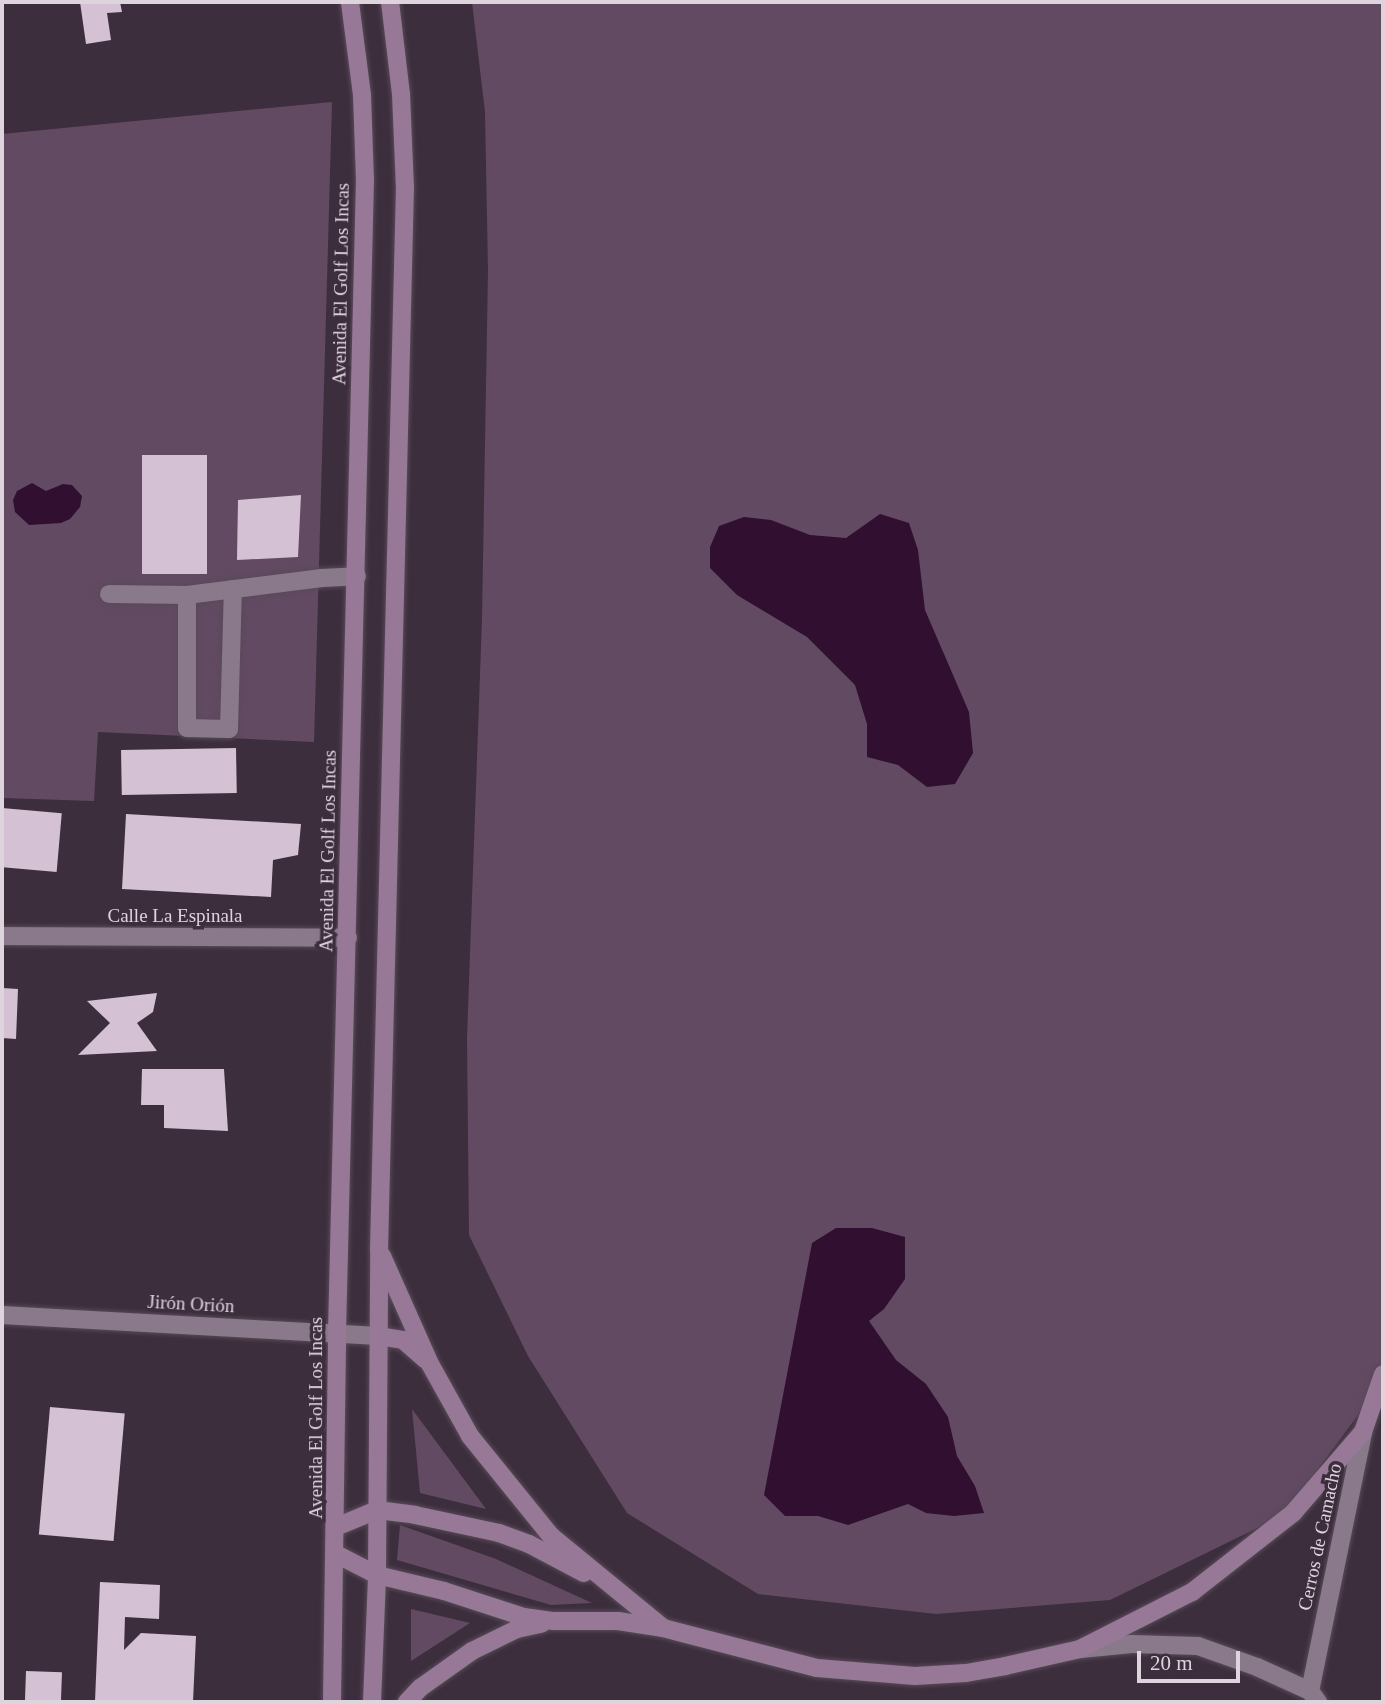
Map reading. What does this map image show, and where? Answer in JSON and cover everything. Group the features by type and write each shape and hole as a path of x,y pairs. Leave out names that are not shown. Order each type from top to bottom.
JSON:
{"street":[{"name":"Avenida El Golf Los Incas","path":"332,1702 337,1333 358,576 365,181 362,95 351,2"},
{"path":"372,1702 377,1574 379,1250 405,189 401,94 390,2"},
{"path":"108,594 187,595 358,576"},
{"path":"187,595 187,728 229,729 233,590"},
{"name":"Calle La Espinala","path":"2,936 348,938"},
{"path":"379,1250 430,1364 470,1436 509,1488 551,1536 663,1628"},
{"name":"Jirón Orión","path":"2,1315 378,1336"},
{"path":"378,1336 403,1340 430,1364"},
{"path":"335,1554 377,1574 444,1591 524,1617 554,1621 598,1620 663,1628 817,1668 915,1676 965,1673 1080,1649 1202,1584 1293,1513 1363,1432 1383,1374"},
{"name":"Cerros de Camacho","path":"1080,1649 1132,1644 1198,1646 1257,1667 1314,1697 1363,1432"},
{"path":"336,1527 377,1510 499,1533 529,1544 609,1586"},
{"path":"407,1702 420,1688 472,1651 516,1629 554,1621"}],"shaded area":[{"path":"472,2 1383,2 1383,1358 1370,1399 1284,1515 1110,1600 936,1614 758,1594 627,1513 528,1356 469,1235 467,1038 482,619 488,270 485,112"},
{"path":"332,102 314,742 98,732 94,801 2,798 2,134"},
{"path":"32,483 46,491 63,484 72,485 82,496 80,507 70,519 61,523 29,525 15,512 13,500 17,491"},
{"path":"880,514 909,523 918,550 925,610 969,712 973,753 955,784 927,787 898,765 867,757 867,724 855,685 807,637 737,595 710,568 710,547 719,526 744,517 771,520 810,535 846,538"},
{"path":"836,1228 872,1228 905,1237 905,1279 884,1309 869,1321 896,1360 926,1384 948,1417 957,1456 975,1486 984,1513 954,1516 926,1513 908,1504 848,1525 818,1516 785,1516 764,1495 812,1243"},
{"path":"412,1409 486,1509 420,1493"},
{"path":"400,1525 496,1559 592,1603 551,1605 397,1560"},
{"path":"411,1609 470,1623 411,1661"}],"building":[{"path":"80,2 120,2 122,12 107,13 111,40 86,44"},
{"path":"142,455 207,455 207,574 142,574"},
{"path":"301,495 298,557 237,560 238,500"},
{"path":"236,748 237,793 122,795 121,750"},
{"path":"2,808 62,813 57,872 2,867"},
{"path":"126,814 301,824 298,855 273,860 271,897 122,889"},
{"path":"2,988 18,989 16,1039 2,1038"},
{"path":"157,993 153,1012 137,1023 157,1051 78,1055 110,1023 87,1001"},
{"path":"142,1069 224,1069 228,1131 164,1128 164,1105 141,1105"},
{"path":"50,1407 125,1414 114,1541 39,1535"},
{"path":"100,1582 160,1585 159,1619 125,1617 124,1650 141,1633 196,1636 193,1702 95,1701"},
{"path":"26,1671 62,1672 61,1702 25,1702"}]}
